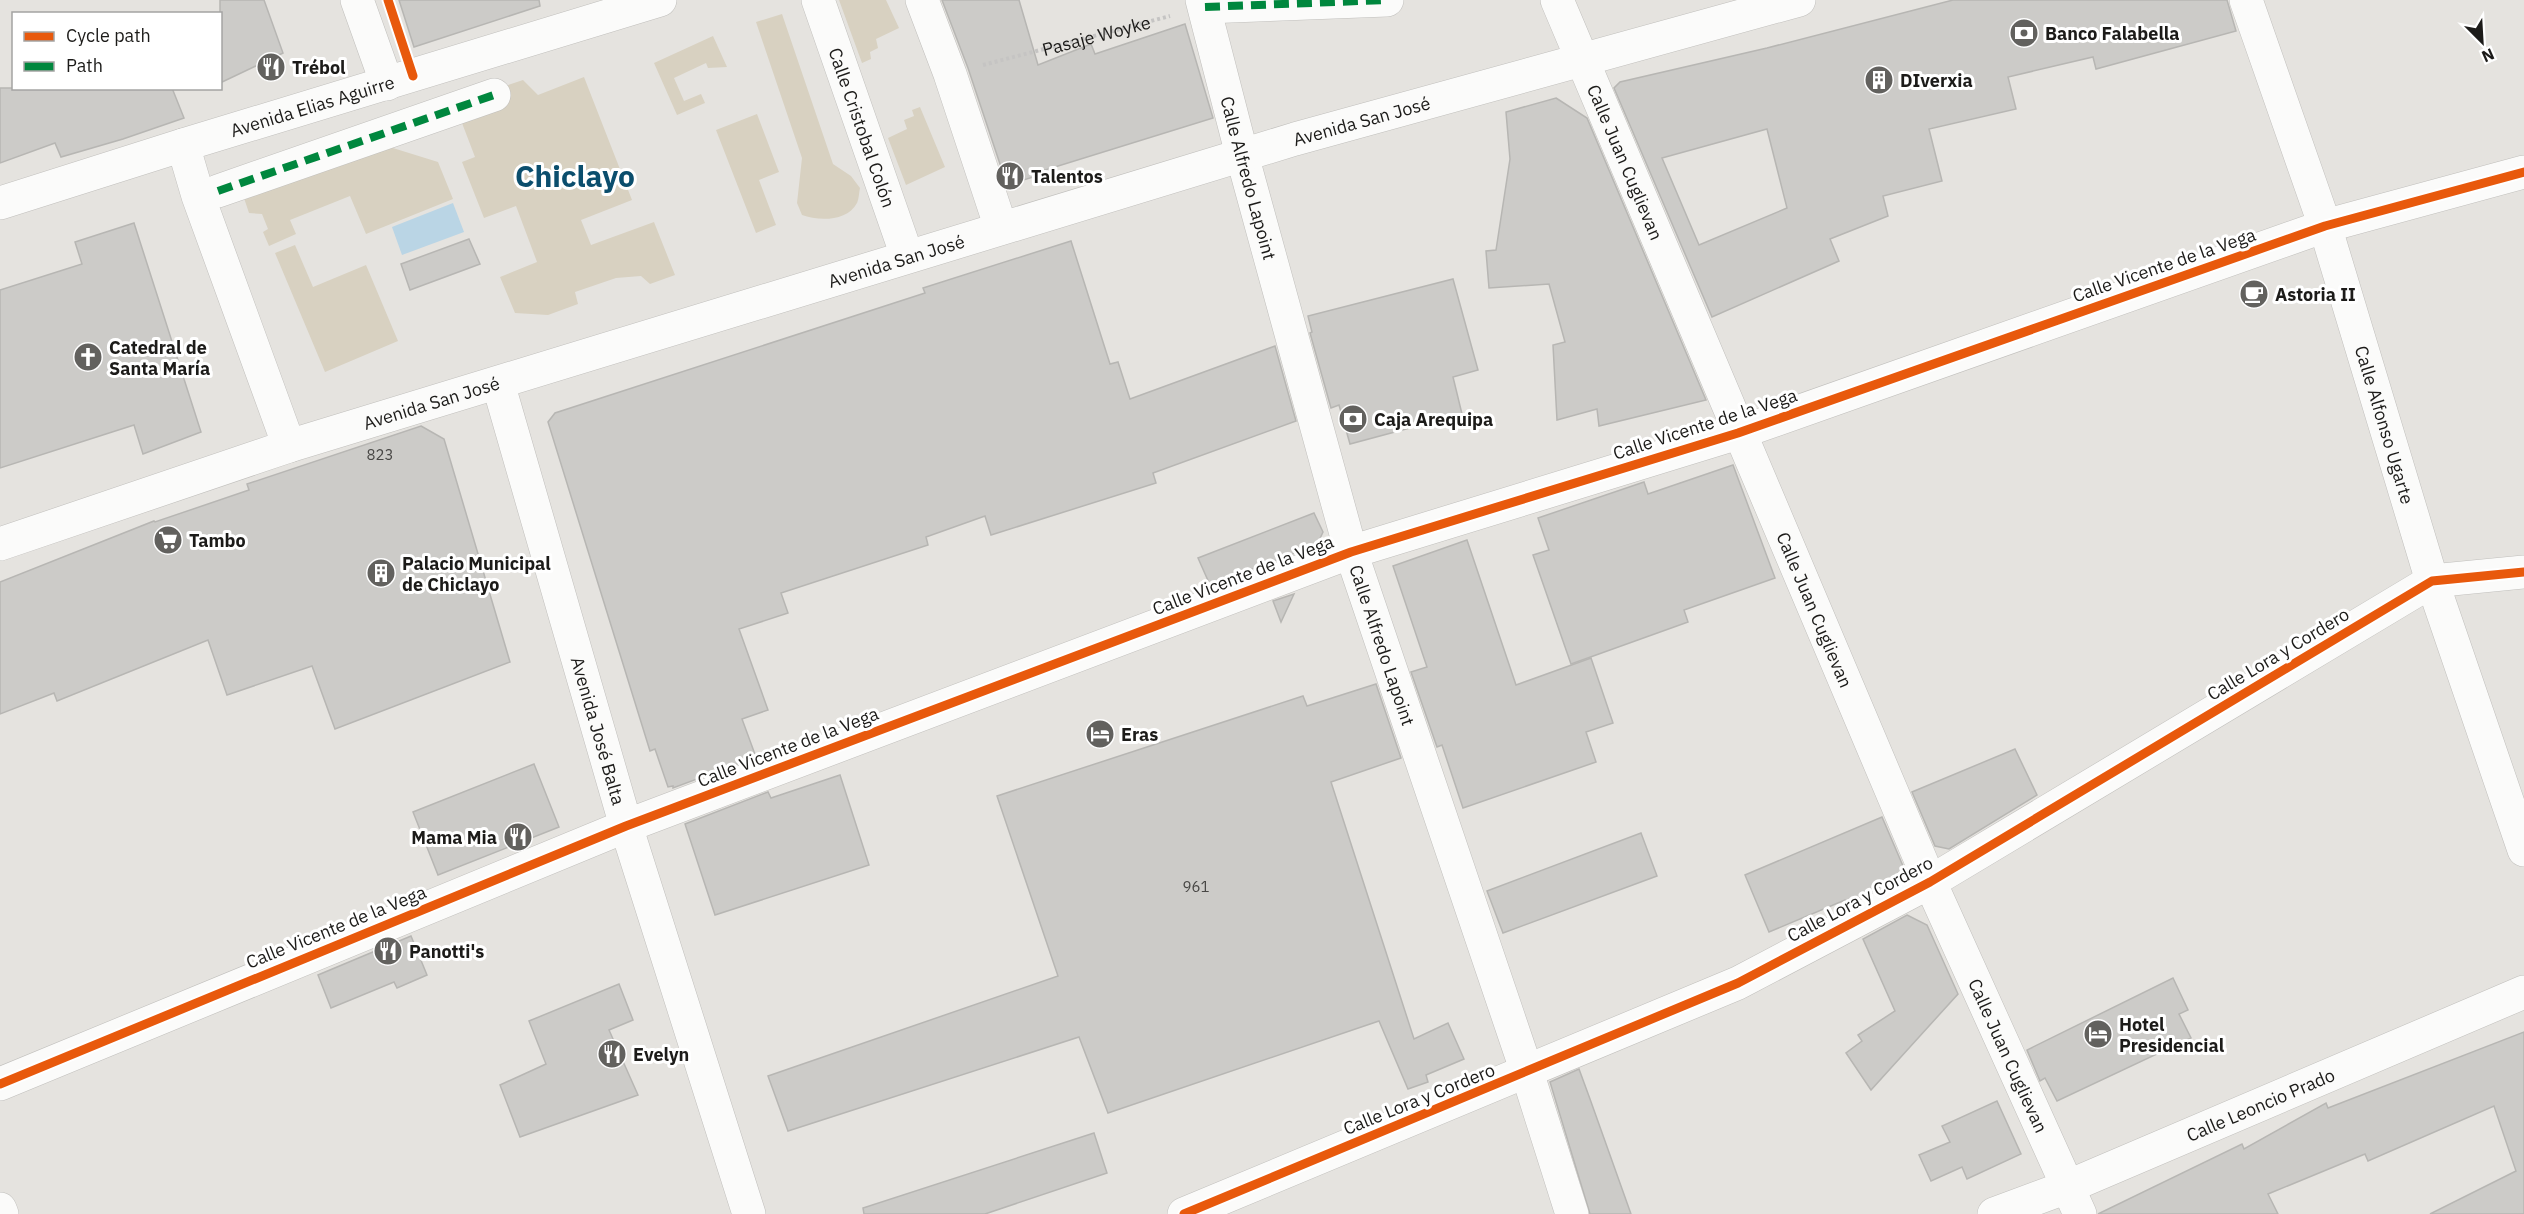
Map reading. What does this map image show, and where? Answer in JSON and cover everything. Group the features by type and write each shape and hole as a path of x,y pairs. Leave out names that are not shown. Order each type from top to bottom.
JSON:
{"street":[{"path":"357,0 387,84"},
{"name":"Avenida Elias Aguirre","path":"0,203 660,0"},
{"name":"Calle Cristobal Colón","path":"818,0 907,256"},
{"path":"922,0 950,74 1001,228"},
{"path":"1204,3 1387,0"},
{"name":"Calle Juan Cuglievan","path":"1557,0 1738,433 1930,882 2074,1201"},
{"name":"Avenida San José","path":"0,544 289,446 907,256 1242,155 1799,0"},
{"name":"Calle Alfonso Ugarte","path":"2246,0 2325,226 2432,581 2524,850"},
{"name":"Calle Alfredo Lapoint","path":"1204,3 1242,155 1351,552 1527,1072 1572,1214"},
{"path":"218,191 494,95"},
{"path":"183,145 198,196 289,446"},
{"name":"Calle Vicente de la Vega","path":"0,1084 626,826 1351,552 1738,433 2325,226 2524,172"},
{"name":"Avenida José Balta","path":"498,382 626,826 749,1214"},
{"name":"Calle Lora y Cordero","path":"1184,1214 1738,983 1930,882 2432,581 2524,572"},
{"name":"Calle Leoncio Prado","path":"1994,1214 2074,1201 2524,992"},
{"path":"0,1209 2,1214"}],"shaded area":[{"path":"839,0 886,0 899,28 876,39 878,48 870,52 871,59 862,63"},
{"path":"782,14 833,164 851,176 860,188 857,203 846,214 839,217 824,219 802,215 797,203 802,158 756,22"},
{"path":"713,36 727,67 708,68 706,63 674,78 684,101 701,94 705,103 677,115 654,63"},
{"path":"584,77 632,200 581,220 591,245 654,222 675,275 650,284 641,276 616,278 575,292 578,304 548,315 515,313 500,277 537,262 516,206 484,218 462,162 475,157 457,110 461,101 523,80 538,95"},
{"path":"920,107 945,167 906,185 888,138 907,129 904,120 914,116 912,110"},
{"path":"757,114 779,172 759,180 776,225 756,233 716,130"},
{"path":"380,144 438,162 453,199 366,234 350,196 290,220 296,234 269,246 263,232 268,229 262,214 249,213 242,192"},
{"path":"295,245 313,287 366,265 398,341 325,372 275,253"}],"water":[{"path":"453,203 464,232 402,255 392,227"}],"building":[{"path":"220,0 264,0 283,53 222,82 222,12 220,12"},
{"path":"399,0 539,0 540,6 414,47"},
{"path":"942,0 1019,0 1038,65 1091,44 1095,54 1185,24 1213,118 1042,171 1043,174 1007,185 968,68"},
{"path":"1953,0 2227,0 2236,31 2096,69 2093,57 2008,77 2016,109 1929,129 1942,181 1883,196 1888,216 1830,239 1839,261 1712,317 1614,88 1620,82 1767,48","holes":["1767,129 1787,208 1699,245 1662,158"]},
{"path":"0,88 12,88 12,90 173,90 184,118 61,157 55,143 0,163"},
{"path":"1556,98 1587,118 1706,400 1599,426 1597,409 1557,420 1553,345 1565,342 1549,284 1489,288 1486,251 1496,250 1510,159 1506,112"},
{"name":"Catedral de Santa María","path":"134,223 201,432 143,454 134,425 0,468 0,290 82,264 75,242"},
{"path":"469,239 480,264 410,290 401,264"},
{"path":"1071,241 1110,364 1118,362 1130,399 1275,346 1296,421 1153,473 1156,483 991,535 985,516 926,537 928,545 781,593 788,613 739,629 768,710 742,719 756,757 673,788 673,786 668,787 655,749 650,751 548,422 555,413 925,293 923,288"},
{"path":"1453,279 1478,370 1453,377 1462,414 1350,444 1339,405 1331,408 1310,333 1312,332 1308,316"},
{"path":"421,426 444,439 510,662 335,729 312,666 227,695 208,640 57,701 54,693 0,714 0,582 154,521 249,490 247,484"},
{"path":"1733,465 1775,578 1684,610 1688,622 1571,664 1533,555 1549,550 1538,518 1644,482 1648,494"},
{"path":"1314,513 1323,532 1317,545 1210,585 1198,558"},
{"path":"1467,540 1516,685 1591,658 1613,723 1586,732 1596,762 1463,808 1442,745 1437,747 1411,672 1427,667 1393,566"},
{"path":"1294,594 1281,622 1273,601"},
{"path":"1376,684 1401,758 1331,782 1414,1039 1448,1023 1464,1059 1426,1075 1428,1082 1408,1089 1379,1021 1108,1113 1079,1037 788,1131 768,1076 1058,976 997,796 1303,696 1307,706"},
{"path":"2015,749 2037,795 1949,849 1935,846 1912,792"},
{"path":"534,764 559,827 438,875 413,812"},
{"path":"840,775 869,865 715,915 685,824 768,792 771,798"},
{"path":"1882,817 1903,866 1899,877 1847,904 1845,900 1769,932 1745,875"},
{"path":"1641,833 1657,876 1503,933 1487,891"},
{"path":"1907,915 1927,925 1958,994 1871,1090 1846,1053 1862,1041 1858,1035 1895,1011 1863,939"},
{"path":"411,936 427,975 397,988 394,982 331,1008 318,975"},
{"path":"2173,978 2188,1010 2179,1014 2191,1038 2057,1101 2045,1078 2040,1081 2027,1050"},
{"path":"619,984 633,1020 609,1030 638,1095 520,1137 500,1085 546,1064 529,1021"},
{"path":"2524,1032 2524,1214 2430,1214 2516,1171 2494,1106 2368,1161 2365,1154 2268,1194 2278,1214 2098,1214 2242,1144 2244,1149 2326,1103 2328,1108"},
{"path":"1579,1069 1631,1214 1590,1214 1550,1082"},
{"path":"1997,1101 2021,1154 1967,1179 1962,1167 1931,1181 1919,1155 1950,1142 1942,1126"},
{"path":"1094,1133 1107,1173 985,1214 864,1214 863,1208"}],"marked path":[{"path":"1205,7 1387,0"},
{"path":"218,191 494,95"}],"cycle path":[{"path":"388,0 413,76"},
{"path":"0,1084 626,826 1351,552 1738,433 2325,226 2524,172"},
{"path":"1184,1214 1738,983 1930,882 2432,581 2524,572"}],"place":[{"name":"Banco Falabella","path":"2024,33"},
{"name":"Trébol","path":"271,67"},
{"name":"DIverxia","path":"1879,80"},
{"name":"Talentos","path":"1010,176"},
{"name":"Astoria II","path":"2254,294"},
{"name":"Catedral de Santa María","path":"88,357"},
{"name":"Caja Arequipa","path":"1353,419"},
{"name":"Tambo","path":"168,540"},
{"name":"Palacio Municipal de Chiclayo","path":"381,573"},
{"name":"Eras","path":"1100,734"},
{"name":"Mama Mia","path":"518,837"},
{"name":"Panotti's","path":"388,951"},
{"name":"Hotel Presidencial","path":"2098,1034"},
{"name":"Evelyn","path":"612,1054"}],"district":[{"name":"Chiclayo","path":"575,175"}]}
